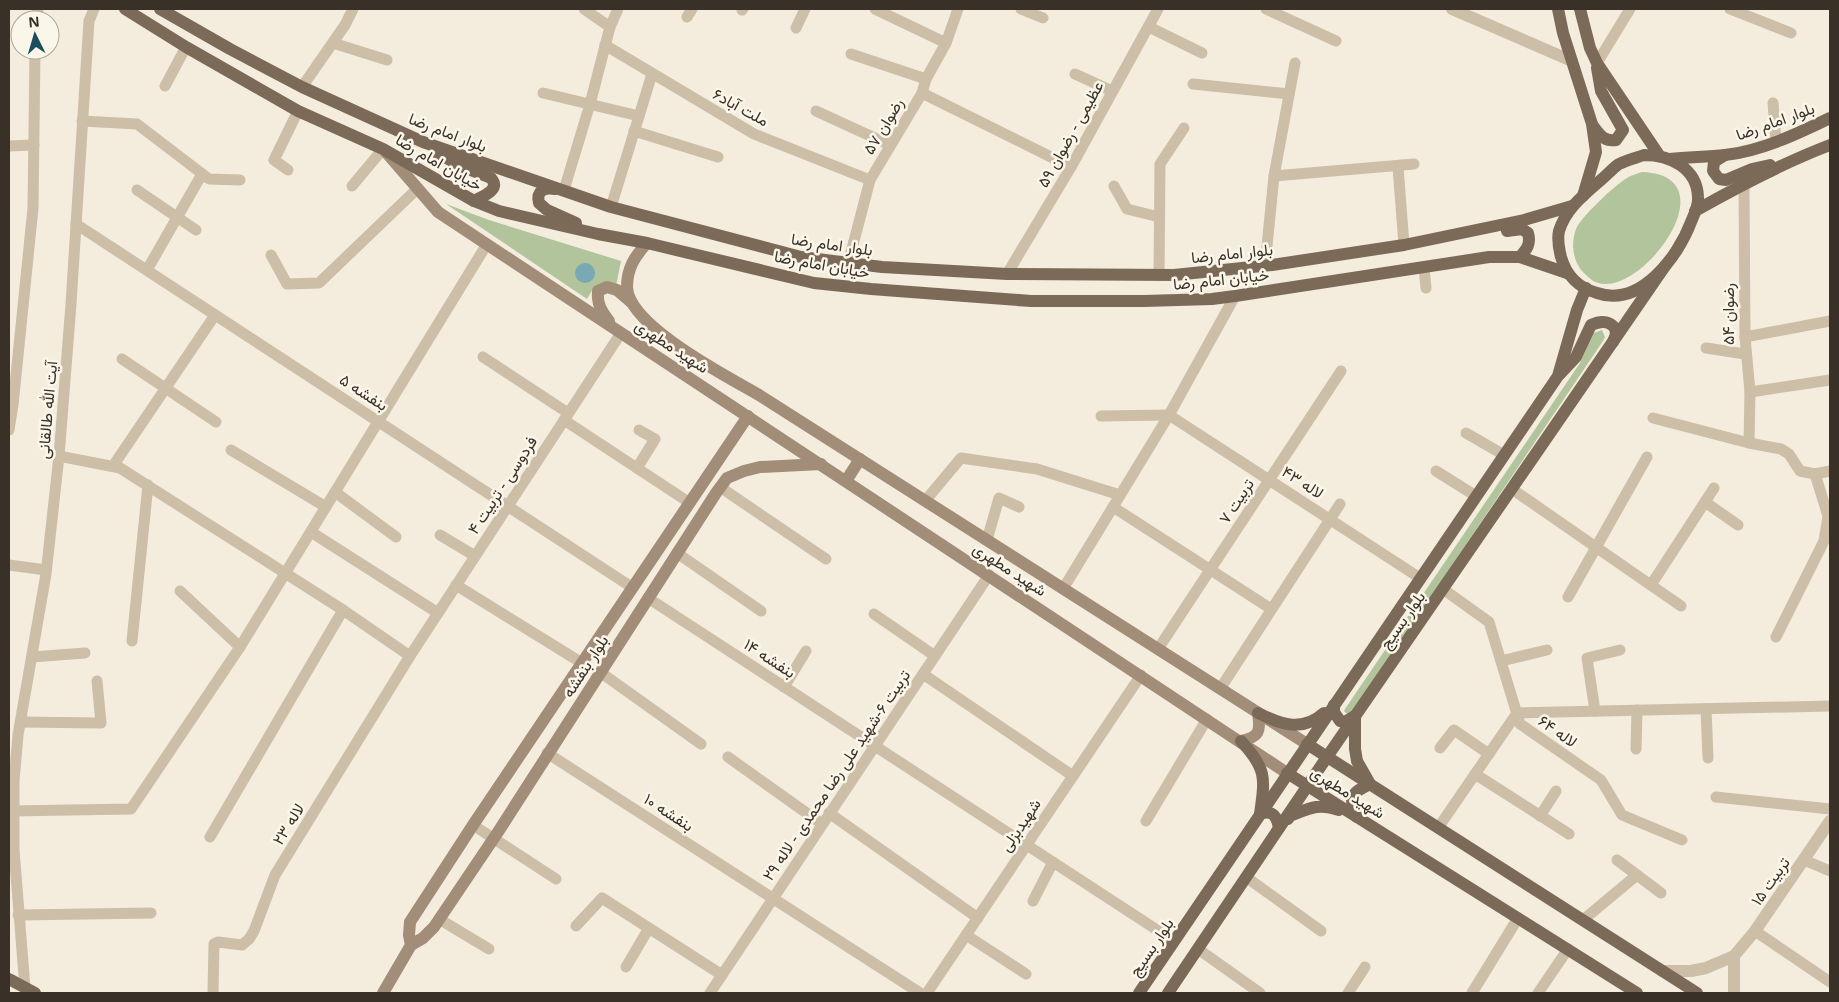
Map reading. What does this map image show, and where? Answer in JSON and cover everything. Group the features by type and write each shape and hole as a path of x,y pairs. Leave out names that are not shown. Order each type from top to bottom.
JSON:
{"main road":[{"name":"خیابان امام رضا","path":"125,9 186,47 298,111 383,149 474,201 499,211 598,234 647,243 814,283 1031,301 1144,301 1212,299 1490,257 1520,257 1567,273"},
{"name":"بلوار امام رضا","path":"160,9 230,50 302,87 423,142 611,207 801,257 848,264 1007,274 1158,275 1265,266 1404,245 1524,220 1572,206"},
{"path":"1558,9 1563,33 1592,124 1596,152 1584,196"},
{"path":"1580,9 1590,48 1597,63 1665,157 1686,170 1696,183 1699,198 1686,236 1665,266 1645,285 1628,294 1611,296 1596,293 1575,281 1567,273 1559,248 1559,233 1572,206 1619,165 1644,155 1665,157"},
{"path":"1592,124 1602,138 1610,141 1616,140 1623,130 1601,92 1597,63"},
{"name":"بلوار امام رضا","path":"1665,157 1725,155 1756,148 1830,118"},
{"path":"423,142 463,167 493,180 494,186 491,192 474,201"},
{"path":"1695,211 1791,160 1830,145"},
{"name":"شهید مطهری","path":"383,149 438,212 1287,773 1637,993"},
{"path":"1725,155 1714,162 1713,171 1719,179 1726,180 1752,169 1791,160"},
{"path":"561,190 550,188 540,191 538,195 539,203 547,210 598,234"},
{"path":"1404,245 1452,244 1522,229 1528,233 1530,241 1527,250 1520,257"},
{"name":"شهید مطهری","path":"647,243 633,259 627,288 631,302 644,319 674,344 760,395 1697,993"},
{"name":"بلوار بسیج","path":"1168,993 1307,786 1665,266"},
{"path":"618,331 600,309 597,299 598,291 607,287 618,290 631,302"},
{"name":"بلوار بسیج","path":"1140,993 1287,773 1558,376 1577,310 1586,288"},
{"path":"1558,376 1576,357 1591,326 1603,322 1612,325 1615,328 1616,334 1612,345"},
{"name":"بلوار بنفشه","path":"411,945 409,935 410,922 473,824 748,416"},
{"path":"846,481 860,459"},
{"name":"بلوار بنفشه","path":"386,992 411,945 424,938 439,919 494,838 677,552 727,478 760,467 821,464"},
{"path":"1258,713 1277,723 1306,725 1314,722 1334,705"},
{"path":"1334,705 1334,712 1340,721 1345,722 1356,716"},
{"path":"1258,713 1260,724 1258,733 1252,738 1241,741 1254,756 1262,770 1263,789 1260,814 1265,812 1271,813 1275,816 1279,828 1290,816 1322,805 1357,817"},
{"path":"1356,716 1355,749 1357,760 1370,784 1357,790 1352,797 1352,806 1357,817"},
{"path":"9,979 30,990"}],"street":[{"name":"آیت الله طالقانی","path":"30,990 18,915 11,811 20,722 46,570 59,456 89,21 94,9"},
{"path":"584,9 610,27"},
{"path":"561,190 590,104 610,27 618,9"},
{"path":"796,28 805,9"},
{"name":"رضوان ۵۷","path":"848,264 870,180 922,93 926,79 946,43 958,9"},
{"path":"1021,9 1043,18"},
{"name":"عظیمی - رضوان ۵۹","path":"1007,274 1071,167 1158,9"},
{"path":"1266,9 1336,41"},
{"path":"1452,9 1572,61"},
{"path":"1597,63 1630,9"},
{"path":"1730,9 1791,33"},
{"path":"302,87 346,25 348,10"},
{"path":"878,10 946,43"},
{"path":"1149,27 1202,53"},
{"path":"332,43 387,60"},
{"name":"ملت آباد۶","path":"605,45 754,134 870,180"},
{"path":"165,86 186,47"},
{"path":"851,54 926,79"},
{"path":"9,430 12,378 33,208 35,60"},
{"path":"1265,266 1274,176 1295,63"},
{"path":"611,207 652,74"},
{"path":"1075,74 1112,91"},
{"path":"1193,84 1289,94"},
{"path":"543,93 639,116"},
{"path":"922,93 1071,167"},
{"path":"1773,103 1776,141"},
{"path":"288,170 274,160 298,111"},
{"path":"816,111 890,145"},
{"path":"82,121 136,124 209,179 240,180"},
{"path":"1158,275 1160,164 1184,128"},
{"path":"634,131 718,157"},
{"path":"9,146 34,145"},
{"path":"352,186 383,149"},
{"path":"1274,176 1398,167 1414,164"},
{"path":"1398,167 1404,245"},
{"path":"147,270 202,174"},
{"name":"رضوان ۵۴","path":"1744,184 1745,354 1750,392 1749,443"},
{"path":"1114,186 1127,209 1159,217"},
{"path":"271,255 287,284 319,283 417,189"},
{"path":"137,190 196,230"},
{"name":"بنفشه ۵","path":"76,224 633,588"},
{"path":"11,811 131,809 240,647 487,244"},
{"path":"1424,268 1426,288"},
{"path":"1064,589 1169,415 1235,296"},
{"path":"113,466 215,315"},
{"path":"1745,337 1830,321"},
{"name":"فردوسی - تربیت ۴","path":"410,656 566,417 618,331"},
{"path":"1706,348 1745,354"},
{"path":"483,357 637,468 690,503"},
{"path":"122,359 216,422"},
{"name":"تربیت ۷","path":"1158,649 1341,371"},
{"path":"1750,392 1830,380"},
{"path":"1101,416 1169,415"},
{"name":"لاله ۴۳","path":"1169,415 1420,578"},
{"path":"1653,418 1749,443 1781,449 1789,454 1800,471 1815,474 1830,471"},
{"path":"637,468 655,439 639,430"},
{"path":"1466,432 1504,455"},
{"path":"230,450 326,507"},
{"path":"59,456 120,468 343,610 410,656"},
{"path":"1568,597 1647,457"},
{"path":"925,501 961,458 1037,469 1120,495"},
{"path":"1436,471 1476,496"},
{"path":"1776,637 1824,541 1829,515 1815,474"},
{"path":"132,640 148,486"},
{"path":"720,487 826,559"},
{"path":"1651,585 1714,488"},
{"path":"1512,489 1681,606"},
{"path":"335,492 396,537"},
{"path":"987,540 999,498 1019,507"},
{"path":"1705,502 1738,525"},
{"path":"1220,689 1340,504"},
{"path":"1113,507 1271,609"},
{"path":"311,532 438,613"},
{"path":"440,535 475,556"},
{"path":"677,552 761,611"},
{"path":"9,564 46,570"},
{"name":"تربیت ۶-شهید علی رضا محمدی - لاله ۲۹","path":"710,993 989,575"},
{"path":"456,585 582,663"},
{"name":"لاله ۶۴","path":"1443,589 1489,622 1520,724 1601,780 1622,815 1682,840"},
{"path":"180,591 240,647"},
{"name":"بنفشه ۱۴","path":"648,598 1174,941"},
{"path":"210,837 343,610"},
{"path":"874,614 935,656"},
{"path":"1501,662 1547,650"},
{"path":"1595,711 1587,658 1620,650"},
{"path":"784,687 806,651"},
{"path":"32,657 85,653"},
{"name":"لاله ۲۳","path":"213,993 212,948 214,944 218,942 242,945 254,931 275,876 410,656"},
{"path":"600,672 701,744"},
{"path":"923,674 1073,776"},
{"name":"شهیدبزلی","path":"927,993 1140,675"},
{"path":"20,722 101,723 98,681"},
{"path":"1438,828 1517,713 1830,706"},
{"path":"1706,709 1708,758"},
{"path":"1636,750 1637,710"},
{"path":"1146,821 1207,719"},
{"path":"1440,748 1454,730 1489,754"},
{"name":"بنفشه ۱۰","path":"547,753 920,993"},
{"path":"728,756 822,824"},
{"path":"1475,774 1569,834"},
{"path":"1540,816 1556,791"},
{"path":"1716,797 1830,809"},
{"path":"829,814 978,918"},
{"name":"تربیت ۱۵","path":"1662,971 1691,971 1706,968 1734,956 1754,931 1830,821"},
{"path":"473,824 556,879"},
{"path":"1617,860 1660,893"},
{"path":"1804,860 1830,871"},
{"path":"1033,901 1053,862"},
{"path":"1583,920 1637,875"},
{"path":"1246,877 1320,931"},
{"path":"576,926 602,898 722,975"},
{"path":"18,915 151,913"},
{"path":"1472,993 1518,918"},
{"path":"439,919 489,949"},
{"path":"626,967 649,928"},
{"path":"1754,931 1830,982"},
{"path":"966,935 1026,974"},
{"path":"1198,949 1260,993"},
{"path":"1538,993 1568,949"},
{"path":"1734,956 1734,993"},
{"path":"1348,993 1365,967"}],"green space":[{"path":"1642,172 1667,178 1679,191 1680,209 1673,230 1659,250 1642,267 1623,280 1605,284 1595,282 1579,267 1575,257 1573,240 1576,229 1591,210 1615,187 1629,177"},
{"path":"446,204 489,220 621,261 616,286 594,287 587,299"},
{"path":"1602,330 1605,337 1603,341 1353,712 1348,715 1344,711 1345,709 1580,363 1594,333"}],"water":[{"path":"585,263 592,266 595,273 592,280 585,283 578,280 575,273 578,266"}]}
